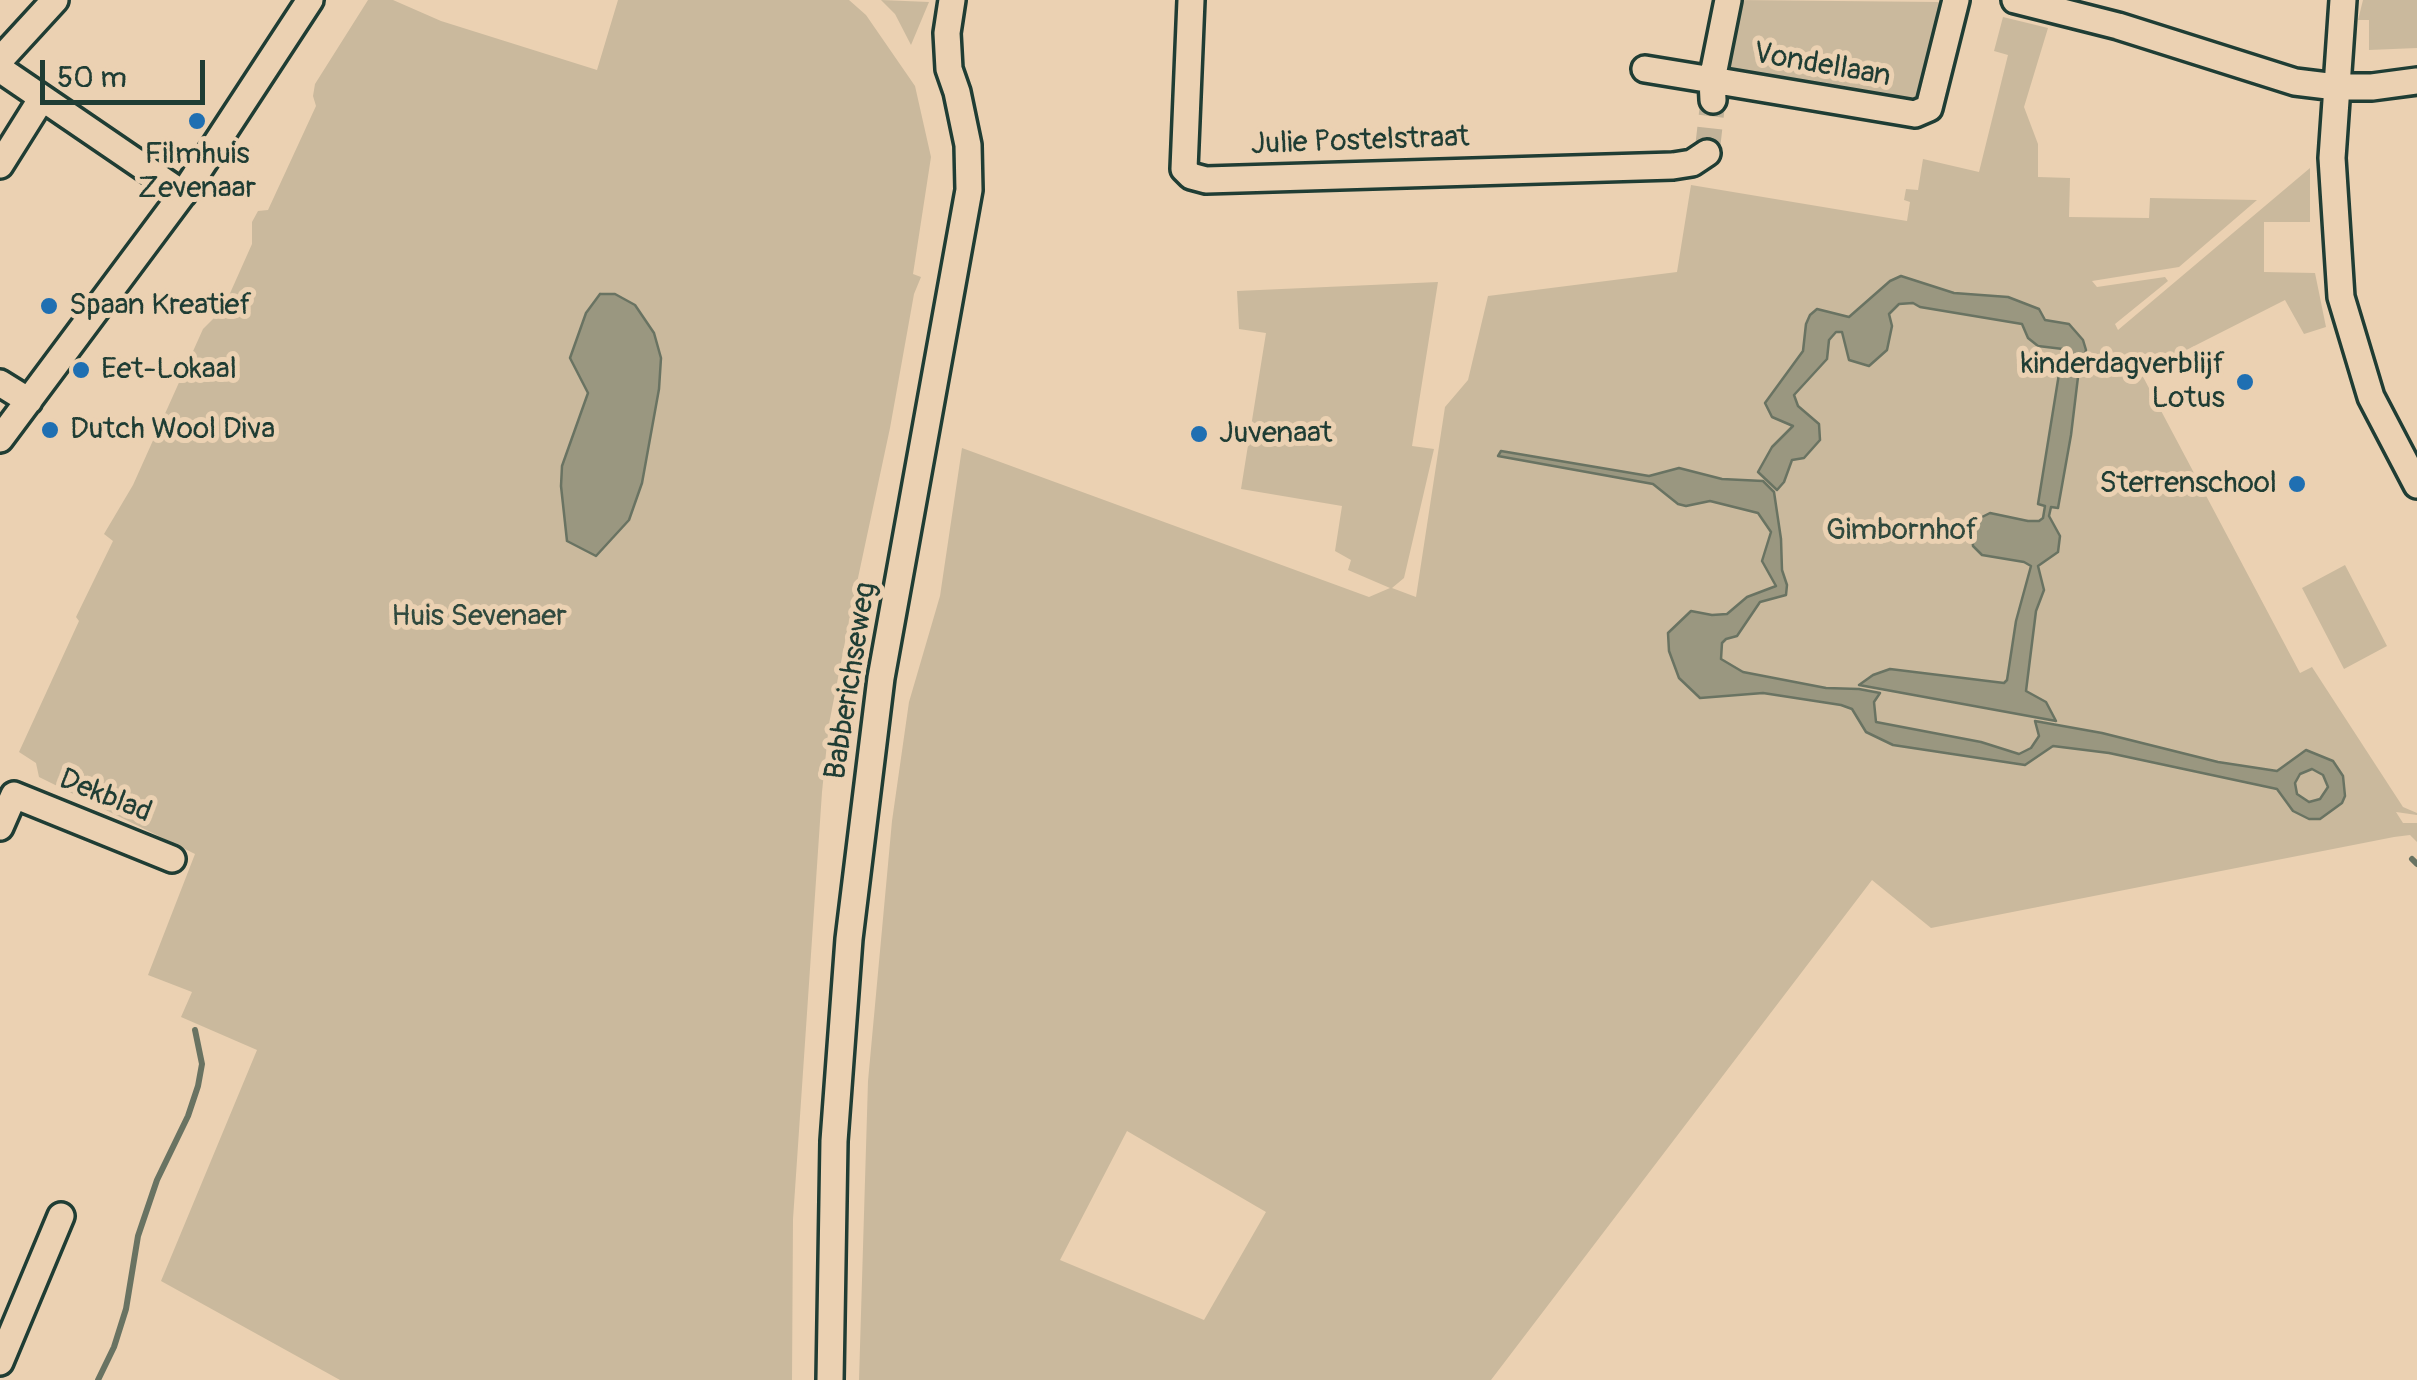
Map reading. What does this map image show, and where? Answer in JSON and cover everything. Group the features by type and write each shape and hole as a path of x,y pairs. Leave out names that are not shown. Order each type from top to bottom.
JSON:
{"street":[{"path":"0,60 54,0"},
{"path":"0,438 183,194 310,0"},
{"name":"Julie Postelstraat","path":"1191,0 1184,169 1191,176 1206,180 1673,166 1692,163 1707,154"},
{"name":"Vondellaan","path":"1713,90 1728,0"},
{"name":"Vondellaan","path":"1645,68 1713,90 1915,114 1929,108 1956,0"},
{"path":"2343,0 2332,158 2340,297 2371,397 2417,486"},
{"name":"Babberichseweg","path":"830,1380 834,1141 849,939 881,678 969,190 968,145 958,92 949,69 950,1"},
{"path":"2032,2 2295,82 2372,87 2417,81"},
{"path":"0,70 183,194"},
{"path":"0,165 42,98"},
{"path":"0,383 29,401"},
{"name":"Dekblad","path":"0,828 14,795 172,859"},
{"path":"0,1362 61,1216"}],"green space":[{"name":"Huis Sevenaer","path":"368,0 393,0 441,21 597,70 618,0 849,0 866,15 915,86 931,157 913,274 921,277 914,294 829,724 822,792 793,1219 792,1380 340,1380 161,1281 257,1050 181,1017 192,992 148,975 195,854 39,777 36,763 19,752 113,541 104,534 133,485 203,329 223,309 252,244 252,222 258,211 268,210 316,106 315,84"},
{"path":"881,0 929,2 911,45 895,14"},
{"path":"1736,0 1938,2 1946,8 1920,102 1726,71"},
{"path":"2363,0 2417,0 2417,48 2369,50 2369,20 2358,20"},
{"name":"Gimbornhof","path":"2003,17 2048,28 2024,107 2038,144 2038,177 2070,178 2069,217 2149,218 2150,198 2257,200 2179,267 2092,281 2097,287 2165,277 2168,281 2115,324 2118,330 2310,168 2310,222 2264,222 2264,272 2315,273 2326,327 2304,334 2285,300 2141,373 2300,673 2312,667 2403,807 2417,813 2396,812 2403,823 2417,823 2417,842 2410,835 2394,837 1931,928 1872,880 1491,1380 859,1380 868,1081 892,821 909,702 940,596 962,448 1369,597 1390,588 1348,570 1351,560 1335,551 1342,506 1241,489 1266,333 1239,329 1237,291 1438,282 1412,446 1434,449 1404,578 1392,588 1416,597 1445,407 1468,380 1488,296 1677,272 1691,185 1907,221 1910,202 1904,200 1906,189 1918,190 1923,159 1979,172 2008,55 1994,51","holes":["1127,1131 1266,1212 1204,1320 1060,1260"]},
{"path":"2345,565 2387,646 2344,669 2302,588"}],"shaded area":[{"path":"1901,276 1954,293 2008,297 2039,309 2045,320 2069,324 2083,340 2086,350 2078,377 2058,508 2051,507 2049,516 2060,536 2058,552 2038,566 2044,590 2036,611 2026,691 2046,702 2056,721 1859,685 1890,669 2004,683 2007,680 2016,621 2031,566 1982,555 1973,546 1972,531 1978,519 1990,513 2028,521 2043,518 2045,506 2038,504 2063,349 2038,346 2028,338 2022,324 1913,303 1899,304 1889,314 1892,326 1887,350 1869,366 1849,360 1842,332 1836,332 1829,340 1827,359 1794,395 1798,406 1819,424 1820,440 1804,458 1792,460 1777,490 1758,472 1772,447 1793,426 1772,417 1765,403 1803,351 1810,315 1817,309 1849,317"},
{"path":"600,294 615,294 635,305 654,333 661,358 642,483 629,520 596,556 567,541 561,486 562,466 588,393 570,358 586,313"},
{"path":"1501,451 1649,476 1679,468 1722,479 1763,481 1774,492 1786,595 1760,602 1737,636 1722,643 1721,659 1743,672 1826,688 1880,693 1874,702 1876,722 1981,742 2019,754 2031,748 2039,736 2035,721 2218,762 2277,771 2306,750 2333,761 2343,776 2345,796 2342,803 2320,819 2309,819 2293,811 2277,789 2109,753 2053,746 2025,765 1893,745 1866,732 1852,709 1841,705 1763,693 1700,698 1679,678 1669,651 1668,633 1691,611 1727,614 1747,597 1776,586 1762,561 1771,532 1758,513 1710,501 1686,506 1653,484 1498,456","holes":["2312,769 2323,775 2328,787 2320,799 2309,802 2297,794 2295,783 2300,774"]}],"waterway":[{"path":"2412,859 2417,864"},
{"path":"98,1380 126,1309 138,1236 157,1180 198,1086 202,1064 195,1030"}],"tunnel":[{"path":"1707,153 1713,100"}],"place":[{"name":"Filmhuis Zevenaar","path":"197,121"},
{"name":"Spaan Kreatief","path":"49,306"},
{"name":"Eet-Lokaal","path":"81,370"},
{"name":"kinderdagverblijf Lotus","path":"2245,382"},
{"name":"Dutch Wool Diva","path":"50,430"},
{"name":"Juvenaat","path":"1199,434"},
{"name":"Sterrenschool","path":"2297,484"}]}
